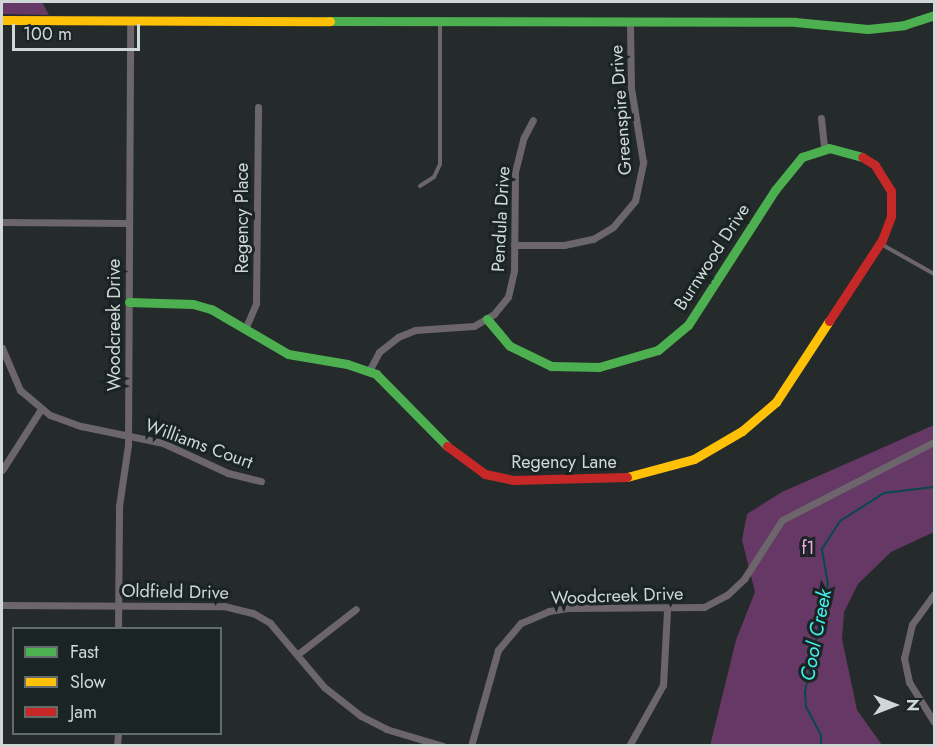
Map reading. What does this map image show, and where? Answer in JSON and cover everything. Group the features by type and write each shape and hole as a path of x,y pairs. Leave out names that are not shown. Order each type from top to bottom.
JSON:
{"street":[{"path":"2,20 795,22 877,29 934,15"},
{"name":"Woodcreek Drive","path":"118,627 119,506 128,434 130,20"},
{"name":"Greenspire Drive","path":"514,245 564,245 593,239 614,227 635,201 643,162 631,88 630,22"},
{"name":"Regency Place","path":"246,327 254,312 257,287 258,107"},
{"path":"820,118 824,149"},
{"name":"Pendula Drive","path":"369,371 380,352 398,337 415,330 465,328 487,319 502,306 511,291 515,172 524,137 533,120"},
{"name":"Regency Lane","path":"129,302 193,304 246,327 288,354 369,371 397,392 463,461 485,474 513,480 576,480 643,475 694,459 715,449 776,402 880,243 891,216 891,191 882,173 853,152 824,149"},
{"name":"Burnwood Drive","path":"487,319 510,346 551,366 620,364 658,350 696,316 791,168 802,158 824,149"},
{"path":"2,222 129,222"},
{"path":"2,348 20,390 41,409 2,470"},
{"name":"Williams Court","path":"41,409 81,426 163,443 238,477 261,481"},
{"name":"Woodcreek Drive","path":"471,746 498,651 521,623 549,611 568,608 667,610 704,607 727,595 744,579 782,520 934,442"},
{"path":"934,594 912,624 904,658 909,682 934,722"},
{"name":"Oldfield Drive","path":"2,605 234,607 270,623 324,687 361,716 386,729 443,746"},
{"path":"298,654 356,609"},
{"path":"629,746 663,685 667,610"}],"lane":[{"path":"420,186 434,177 440,164 440,21"},
{"path":"880,243 934,274"}],"green space":[{"path":"2,2 42,2 49,15 2,14"},
{"name":"f1","path":"934,425 934,532 891,552 858,584 844,612 842,639 857,710 882,745 710,746 736,640 755,592 742,540 747,514 782,492"}],"waterway":[{"name":"Cool Creek","path":"821,746 821,735 806,707 805,692 828,584 822,549 840,521 884,493 934,487"}],"traffic: fast":[{"path":"330,21 795,22 868,29 904,25 934,15"},
{"path":"487,319 510,346 551,366 599,367 658,350 688,325 775,190 802,157 829,148 862,157"},
{"path":"129,302 193,304 211,309 288,354 347,364 376,374 447,446"}],"traffic: slow":[{"path":"2,20 330,21"},
{"path":"627,477 694,459 742,431 776,402 829,321"}],"traffic: jam":[{"path":"829,321 882,240 891,216 891,191 875,165 862,157"},
{"path":"447,446 485,474 513,480 627,477"}]}
